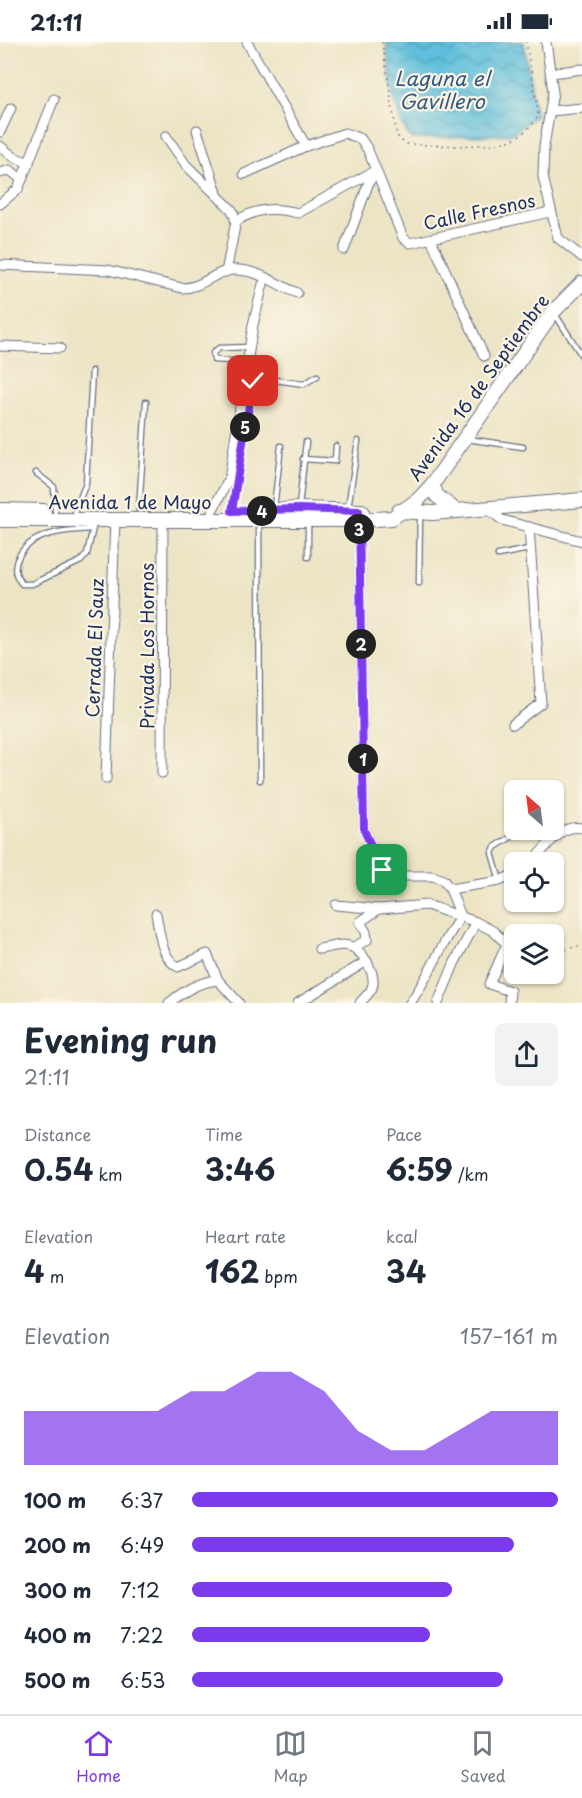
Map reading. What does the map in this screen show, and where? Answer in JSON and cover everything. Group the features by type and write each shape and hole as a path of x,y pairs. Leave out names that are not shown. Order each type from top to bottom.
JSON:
{"main road":[{"name":"Avenida 16 de Septiembre","path":"404,512 427,490 553,312 582,283"},
{"path":"426,513 427,490 455,510"},
{"name":"Avenida 1 de Mayo","path":"0,509 55,511 299,509 392,518 404,512 488,509 582,500"},
{"name":"Avenida 1 de Mayo","path":"0,520 94,525 115,519 308,520 355,514"}],"street":[{"path":"247,42 306,146"},
{"path":"546,42 552,73 551,111 544,146 543,177 558,238 582,257"},
{"path":"552,73 582,69"},
{"path":"0,204 18,189 54,99"},
{"path":"0,132 11,108"},
{"path":"551,111 582,108"},
{"path":"197,130 217,193"},
{"name":"Calle Fresnos","path":"244,174 337,134 353,134 361,139 368,150 406,241 410,243 550,212"},
{"path":"166,136 186,165 232,210 236,221 226,272"},
{"path":"0,146 14,157 29,163"},
{"path":"0,173 10,170 22,180"},
{"path":"236,221 253,211 282,209 298,213 376,170"},
{"path":"344,250 369,182 376,170"},
{"path":"431,239 484,356"},
{"path":"0,265 108,270 182,288 193,288 226,272 242,270 266,276 297,293"},
{"path":"212,511 229,479 247,362 263,284"},
{"path":"0,346 60,348"},
{"path":"488,509 502,520 582,541"},
{"path":"355,514 364,830 375,859 382,870 390,876 433,876 443,880 450,889 461,916"},
{"name":"Cerrada El Sauz","path":"106,779 115,519"},
{"name":"Privada Los Hornos","path":"162,773 163,519"},
{"path":"513,724 541,703 529,527"},
{"path":"541,852 563,829 572,826 582,828"},
{"path":"450,889 504,879"},
{"path":"336,904 379,909 427,905 476,922 504,940"},
{"path":"354,947 367,940 366,932 360,922 379,909"},
{"path":"156,914 164,951 170,962 178,966 207,954 218,980 239,1003"},
{"path":"410,1003 424,983 445,939 461,916"},
{"path":"438,1003 453,964 476,922"},
{"path":"319,949 345,945 354,947 367,961 373,978 372,989 360,1003"},
{"path":"504,958 489,984 510,991 509,1003"},
{"path":"298,1003 367,961"},
{"path":"169,1003 185,990 207,981 218,980"}],"lane":[{"path":"553,312 582,356"},
{"path":"247,362 214,360 213,352 219,348 250,347"},
{"path":"75,511 86,483 92,372"},
{"path":"232,511 253,381 261,378 304,384 317,376"},
{"path":"139,510 146,402"},
{"path":"464,439 523,447"},
{"path":"355,514 358,441"},
{"path":"299,509 306,442"},
{"path":"273,511 281,446"},
{"path":"303,459 335,461 336,446"},
{"path":"36,473 54,487 55,511"},
{"path":"419,583 426,513"},
{"path":"259,519 260,780"},
{"path":"308,520 308,557"},
{"path":"94,525 87,554 81,561 32,584 22,584 16,578 15,564 22,549 48,534 94,525"},
{"path":"498,555 529,549"},
{"path":"500,881 492,852 495,847 508,840"}],"path":[{"path":"382,42 397,136 405,144 434,146 508,141 530,128 538,117 538,111 526,42"},
{"path":"564,950 582,945"}],"water":[{"name":"Laguna el Gavillero","path":"386,42 524,42 536,116 511,134 412,139 399,118 395,106"}],"route":[{"path":"253,381 232,511 299,509 359,511 364,830 375,859 382,870"}]}
